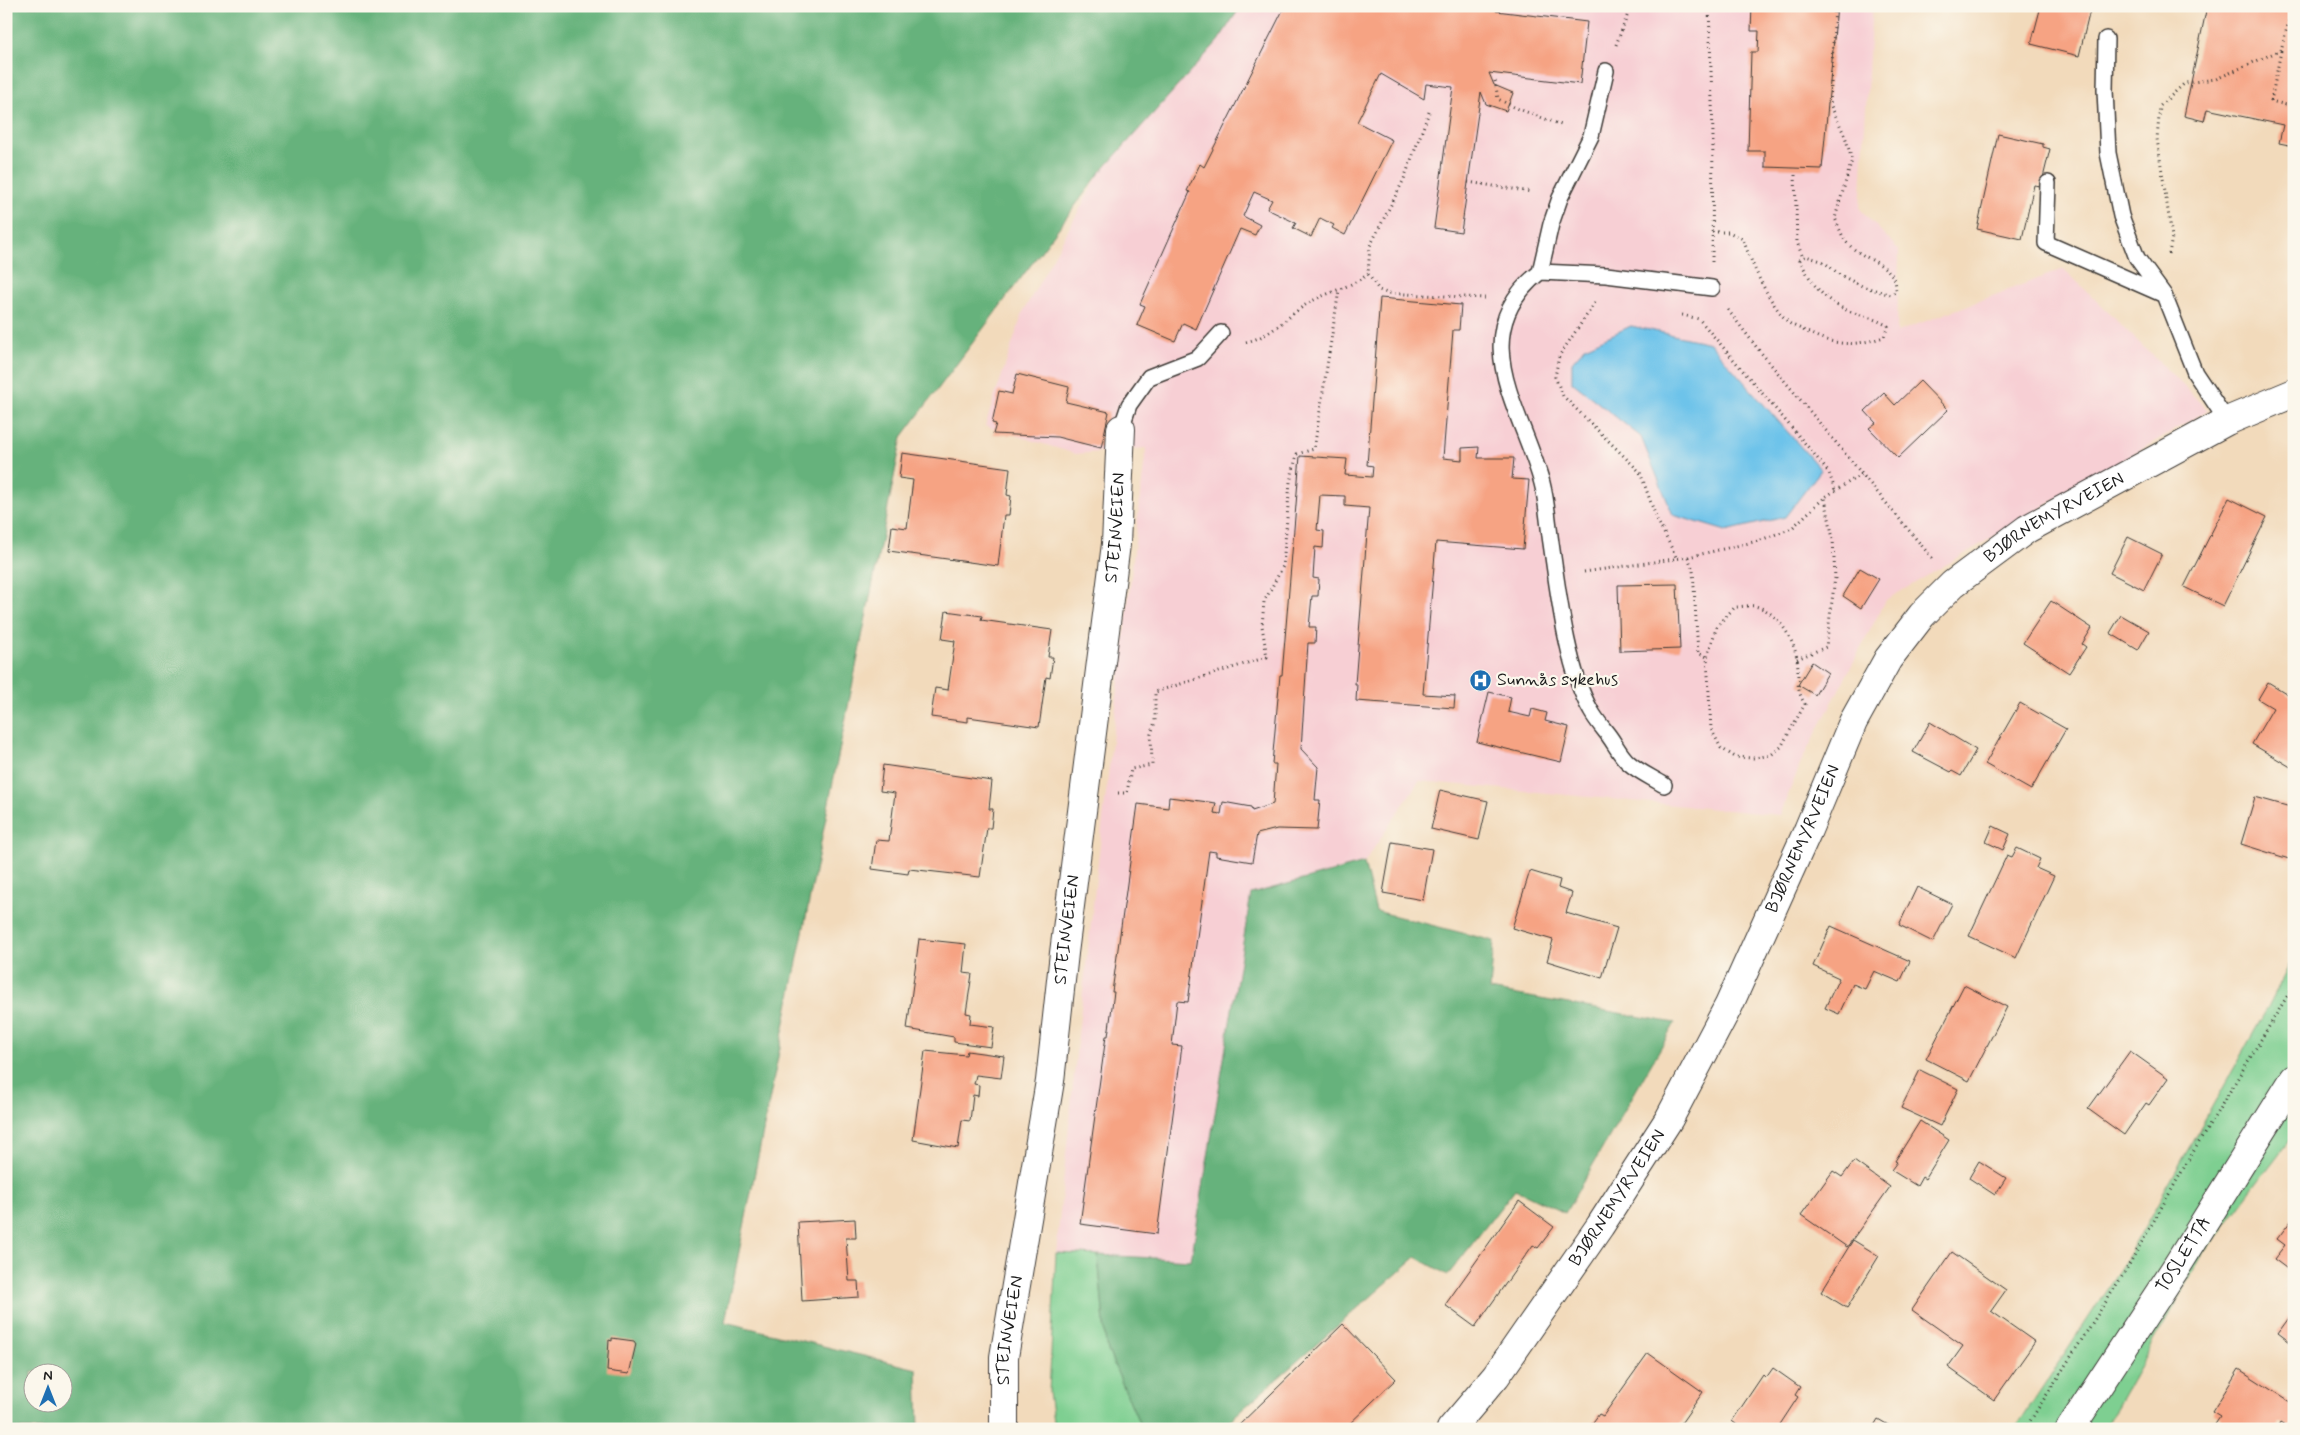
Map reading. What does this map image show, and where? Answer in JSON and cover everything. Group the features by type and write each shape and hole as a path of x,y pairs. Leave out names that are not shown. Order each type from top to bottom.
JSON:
{"street":[{"name":"BJØRNEMYRVEIEN","path":"1451,1429 1496,1376 1600,1226 1669,1119 1729,1005 1858,714 1888,659 1922,615 1954,584 2027,529 2227,421 2294,393"},
{"name":"STEINVEIEN","path":"1004,1429 1004,1357 1050,1081 1064,952 1116,544 1121,429"},
{"name":"TOSLETTA","path":"2070,1429 2175,1269 2294,1079"}],"lane":[{"path":"2106,39 2105,90 2108,153 2121,216 2137,258 2164,295 2195,373 2227,421"},
{"path":"1606,71 1591,136 1560,198 1551,224 1540,272 1526,284 1502,324 1502,359 1510,394 1543,484 1555,575 1575,673 1591,711 1628,763 1664,785"},
{"path":"2048,183 2046,243 2164,295"},
{"path":"1540,272 1606,275 1712,288"},
{"path":"1121,429 1129,405 1149,377 1198,358 1221,334"}],"path":[{"path":"1606,71 1631,6"},
{"path":"1709,6 1713,134 1712,288 1758,349 1954,584"},
{"path":"1803,258 1806,256 1824,262 1840,275 1862,286 1891,295 1896,291 1896,281 1891,271 1872,262 1846,241 1835,218 1852,160 1845,136 1830,104 1835,6"},
{"path":"2293,6 2281,50 2271,101 2294,107"},
{"path":"2164,295 2172,237 2156,139 2160,106 2185,83 2216,79 2281,50"},
{"path":"1495,82 1498,99 1516,108 1591,136"},
{"path":"1429,112 1404,179 1370,246 1368,274 1379,290 1387,293 1516,298"},
{"path":"1712,232 1729,232 1743,239 1751,262 1788,322 1812,335 1840,344 1862,344 1884,337 1888,326 1878,320 1849,311 1822,296 1809,281 1800,260 1803,258 1797,242 1795,175"},
{"path":"1468,182 1560,198"},
{"path":"1221,334 1225,334 1235,342 1240,343 1262,338 1312,301 1339,290 1368,274"},
{"path":"1606,275 1605,292 1584,317 1559,356 1555,377 1563,396 1640,472 1656,517 1677,559"},
{"path":"1086,790 1127,794 1131,769 1152,765 1151,734 1155,722 1155,692 1267,657 1262,626 1264,602 1282,566 1290,482 1297,454 1314,449 1339,290"},
{"path":"1681,314 1699,319 1814,454 1829,473 1835,490"},
{"path":"1555,575 1677,559 1758,541 1792,528 1825,497 1862,474"},
{"path":"1797,659 1826,647 1835,578 1833,539 1825,497"},
{"path":"1688,557 1693,570 1698,653 1706,657"},
{"path":"1755,606 1774,616 1792,641 1797,659 1798,692 1805,704 1781,747 1771,755 1755,758 1735,757 1721,748 1711,729 1706,657 1717,626 1725,615 1735,607 1755,606"},
{"path":"2025,1429 2126,1270 2189,1159 2294,985"}],"shaded area":[{"name":"Sunnås sykehus","path":"1241,6 1872,6 1860,209 1899,250 1897,332 2064,269 2208,410 1886,600 1802,760 1780,815 1419,781 1364,863 1251,894 1191,1260 1056,1253 1079,1026 1146,448 1076,454 985,426 1023,312 1099,174 1218,41"}],"green space":[{"path":"6,6 1241,6 1218,41 1099,174 902,437 725,1322 917,1369 919,1429 6,1429"},
{"path":"1364,863 1376,911 1494,941 1490,990 1675,1023 1565,1213 1515,1189 1448,1275 1416,1257 1220,1429 1141,1427 1106,1346 1098,1255 1191,1260 1251,894"},
{"path":"2294,956 2294,1134 2203,1254 2104,1429 2015,1429 2127,1258 2268,1007"},
{"path":"1056,1253 1098,1255 1106,1346 1141,1427 1145,1429 1054,1429 1049,1392"}],"water":[{"path":"1631,326 1710,343 1821,470 1785,517 1726,531 1673,515 1641,437 1572,382 1572,362 1585,347"}],"building":[{"path":"1285,6 1497,6 1496,11 1587,22 1580,84 1489,73 1494,85 1513,93 1506,111 1486,104 1481,92 1461,232 1434,228 1453,87 1426,84 1424,99 1381,74 1357,122 1392,140 1345,235 1332,228 1334,225 1320,218 1311,237 1293,228 1296,223 1267,209 1272,200 1254,192 1243,216 1260,225 1255,235 1240,229 1196,329 1183,323 1175,341 1137,325 1145,306 1140,304 1190,192 1187,191 1200,164 1204,167"},
{"path":"1752,6 1837,6 1822,169 1765,167 1765,151 1748,151 1751,52 1758,52 1759,31 1751,31"},
{"path":"2041,6 2091,6 2079,56 2031,44"},
{"path":"2207,6 2294,6 2294,146 2279,143 2283,125 2207,109 2204,121 2184,116"},
{"path":"1998,134 2043,144 2043,147 2050,149 2041,186 2034,185 2022,239 1977,229"},
{"path":"1380,298 1461,305 1459,330 1453,330 1443,458 1462,460 1462,448 1479,447 1478,458 1514,458 1512,479 1529,480 1523,549 1436,542 1423,694 1455,696 1454,708 1356,701 1357,684 1355,684 1369,508 1345,506 1345,496 1320,495 1317,530 1324,531 1323,548 1315,547 1313,578 1319,579 1318,596 1312,596 1309,627 1316,627 1315,643 1308,643 1301,749 1318,767 1315,800 1320,800 1317,830 1277,829 1257,834 1252,862 1216,856 1216,852 1209,851 1188,1002 1177,1001 1172,1045 1182,1046 1157,1234 1080,1224 1106,1036 1108,1036 1114,992 1112,992 1138,804 1168,808 1169,797 1216,803 1214,813 1221,814 1223,802 1251,807 1252,811 1273,804 1276,764 1272,764 1280,675 1282,675 1300,456 1347,459 1345,475 1372,477 1373,466 1367,465"},
{"path":"1017,374 1069,387 1066,402 1109,412 1101,448 1057,437 993,434 996,424 992,423 999,391 1012,394"},
{"path":"1920,381 1948,410 1898,458 1869,428 1876,423 1865,411 1884,393 1895,405"},
{"path":"902,453 1010,468 1007,495 1011,496 1009,515 1004,515 998,566 889,551 892,526 907,528 913,480 899,478"},
{"path":"2229,498 2267,517 2223,606 2184,587"},
{"path":"2128,537 2162,554 2144,590 2110,573"},
{"path":"1860,568 1879,579 1861,608 1843,596"},
{"path":"1677,584 1680,649 1620,651 1618,585"},
{"path":"2051,601 2092,628 2082,644 2086,647 2069,673 2023,643"},
{"path":"946,611 982,616 981,620 1052,630 1048,657 1053,657 1050,678 1046,677 1039,727 968,717 968,722 931,717 935,688 948,690 955,641 942,639"},
{"path":"2121,615 2149,631 2138,650 2110,633"},
{"path":"1812,662 1828,673 1815,695 1798,685"},
{"path":"2268,682 2294,698 2294,769 2252,744 2273,708 2258,699"},
{"path":"1489,692 1511,697 1508,712 1530,717 1532,709 1547,713 1545,721 1569,727 1561,762 1477,742"},
{"path":"2020,703 2066,729 2031,790 1985,764"},
{"path":"1930,722 1976,750 1961,776 1913,752"},
{"path":"883,765 992,781 989,809 993,809 991,828 987,828 980,877 909,869 908,874 872,869 876,840 889,841 895,793 880,791"},
{"path":"1440,790 1488,801 1479,840 1431,829"},
{"path":"2255,797 2294,808 2294,843 2289,859 2241,844"},
{"path":"1993,826 2010,834 2003,850 1986,842"},
{"path":"1392,842 1432,849 1423,900 1383,893"},
{"path":"2017,848 2040,859 2036,868 2054,876 2016,958 1969,936 2007,855 2012,857"},
{"path":"1530,871 1560,880 1558,888 1572,893 1566,913 1617,928 1602,978 1547,961 1553,940 1512,928"},
{"path":"1917,887 1952,904 1933,942 1899,925"},
{"path":"1831,926 1910,961 1900,982 1874,971 1865,989 1853,984 1839,1014 1825,1008 1839,978 1813,966"},
{"path":"919,939 966,944 963,973 972,974 966,1013 971,1014 970,1024 994,1027 991,1047 954,1042 954,1037 907,1029"},
{"path":"1964,985 2007,1007 1969,1081 1926,1059"},
{"path":"925,1051 966,1055 967,1051 1004,1056 1001,1078 976,1075 974,1084 979,1085 978,1096 973,1095 970,1121 962,1120 958,1148 913,1140"},
{"path":"2130,1051 2168,1078 2149,1105 2146,1103 2124,1135 2088,1109"},
{"path":"1920,1070 1958,1089 1940,1126 1901,1108"},
{"path":"1920,1121 1949,1140 1925,1179 1922,1177 1917,1186 1891,1170"},
{"path":"1854,1161 1890,1187 1847,1247 1801,1215 1833,1171 1842,1177"},
{"path":"1979,1161 2006,1178 1995,1195 1969,1178"},
{"path":"1519,1201 1554,1227 1538,1248 1533,1245 1475,1327 1445,1305"},
{"path":"2294,1217 2294,1274 2274,1259 2285,1245 2277,1239"},
{"path":"855,1219 856,1238 846,1238 849,1281 858,1281 859,1297 802,1301 798,1222"},
{"path":"1853,1240 1879,1256 1847,1308 1821,1292"},
{"path":"1952,1252 2006,1290 1991,1311 2035,1342 1994,1400 1948,1367 1963,1346 1912,1310"},
{"path":"2294,1311 2294,1345 2278,1333"},
{"path":"1343,1324 1396,1379 1344,1429 1235,1429"},
{"path":"612,1338 634,1341 636,1344 629,1374 607,1371 609,1340 612,1341"},
{"path":"1648,1353 1703,1392 1677,1429 1588,1429 1599,1414 1603,1416"},
{"path":"1773,1368 1800,1387 1795,1395 1798,1397 1777,1429 1742,1429 1732,1421 1763,1375 1766,1378"},
{"path":"2239,1369 2293,1404 2291,1407 2294,1409 2294,1419 2288,1428 2280,1423 2277,1429 2212,1429 2220,1417 2212,1412"},
{"path":"1878,1419 1895,1429 1872,1429"}],"place":[{"name":"Sunnås sykehus","path":"1481,680"}]}
